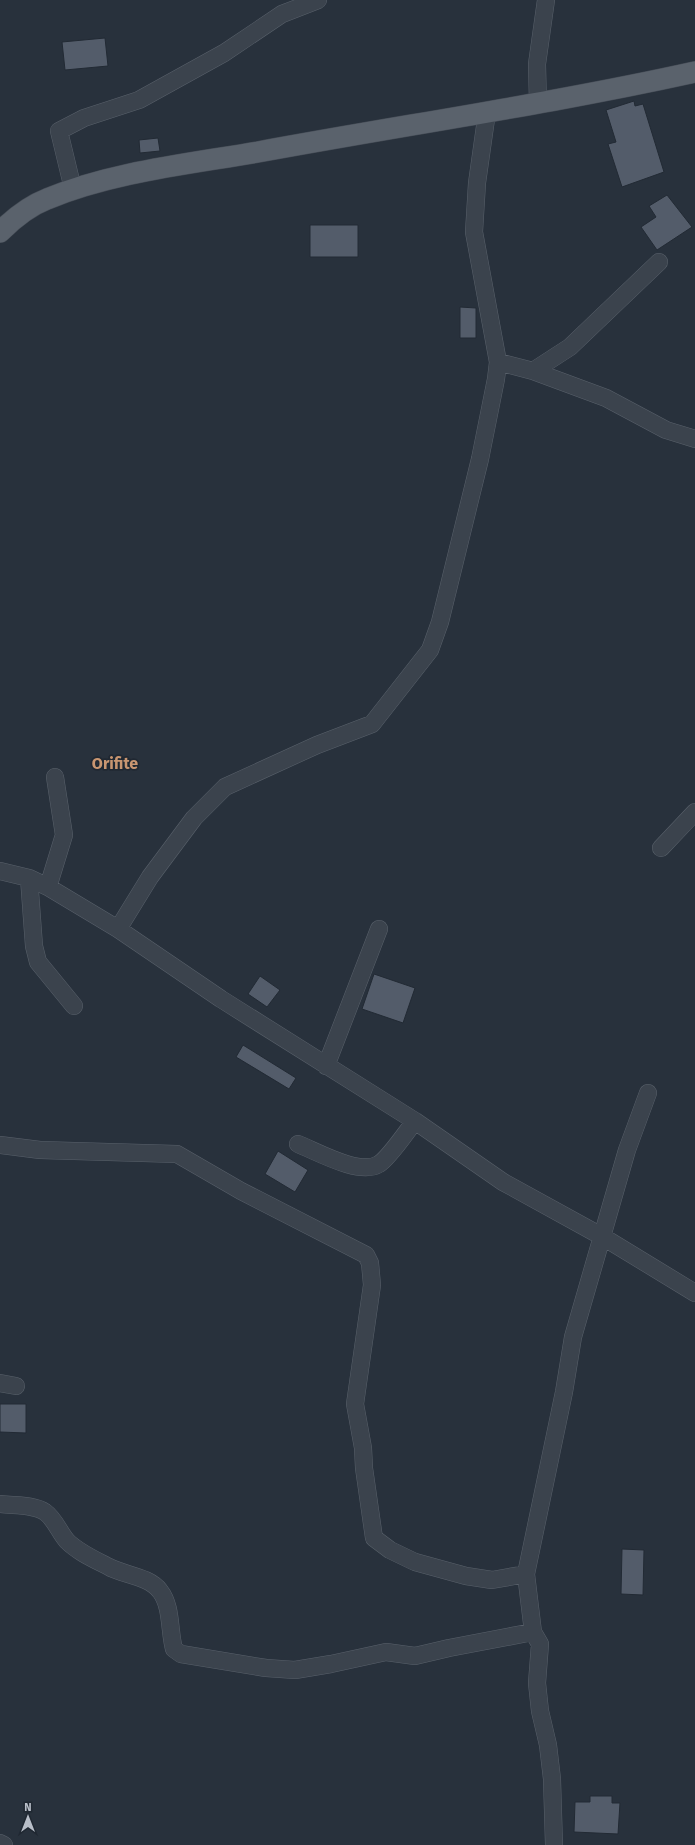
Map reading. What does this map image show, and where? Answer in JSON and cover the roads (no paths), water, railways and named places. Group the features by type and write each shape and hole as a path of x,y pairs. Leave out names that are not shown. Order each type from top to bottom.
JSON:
{"main road":[{"path":"0,232 14,218 45,199 131,175 538,104 613,90 695,72"}],"street":[{"path":"73,190 59,131 84,118 138,100 174,82 224,53 282,14 292,4 318,0"},
{"path":"538,104 537,64 546,0"},
{"path":"118,929 150,876 194,818 225,787 317,745 372,724 430,650 440,622 480,459 498,362 474,232 477,183 487,112"},
{"path":"533,371 570,348 659,262"},
{"path":"498,362 533,371 606,398 666,430 695,439"},
{"path":"48,887 64,835 55,776"},
{"path":"661,848 695,812"},
{"path":"0,871 29,878 48,887 118,929 326,1066 415,1121 503,1182 603,1237 695,1293"},
{"path":"29,878 34,946 38,962 74,1006"},
{"path":"326,1066 379,929"},
{"path":"554,1845 552,1779 548,1745 540,1711 537,1684 540,1644 533,1632 526,1574 564,1392 573,1337 627,1150 648,1093"},
{"path":"298,1144 353,1166 369,1168 380,1163 415,1121"},
{"path":"0,1145 40,1150 177,1154 241,1191 366,1255 370,1263 372,1285 355,1404 363,1448 364,1468 374,1538 390,1550 415,1562 466,1576 492,1580 526,1574"},
{"path":"0,1504 35,1508 44,1512 54,1521 66,1540 78,1550 113,1569 149,1583 160,1590 166,1602 174,1649 182,1654 266,1668 295,1670 386,1652 415,1656 533,1632"},
{"path":"0,1842 4,1845"}],"district":[{"name":"Orifite","path":"115,763"}]}
